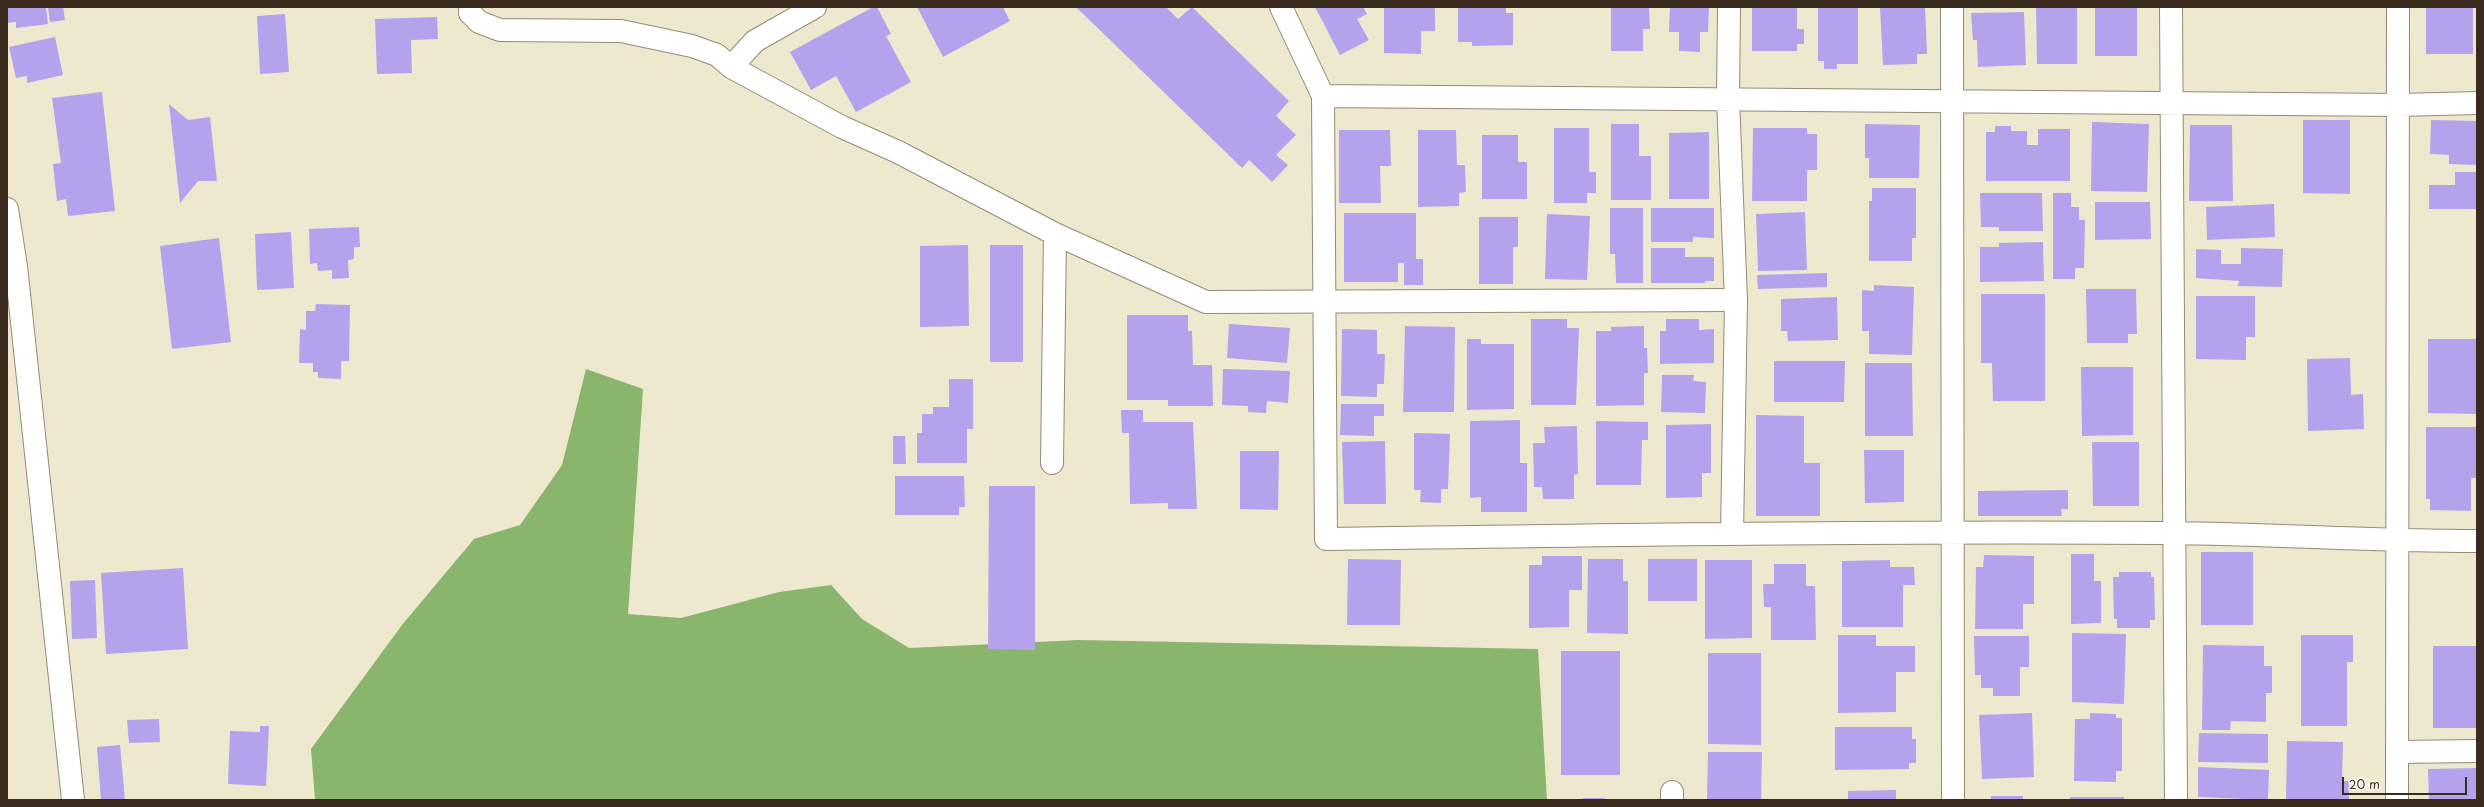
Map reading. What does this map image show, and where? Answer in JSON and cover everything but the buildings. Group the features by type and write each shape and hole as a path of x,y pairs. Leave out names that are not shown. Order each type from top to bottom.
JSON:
{"street":[{"path":"470,7 470,13 479,22 500,30 621,31 692,46 717,55 731,67 842,127 898,152 1055,234 1206,302 1325,303 1736,300"},
{"path":"731,67 755,41 815,7"},
{"path":"1281,7 1323,96 1326,539 1732,534 2174,533 2397,541 2477,541"},
{"path":"1728,7 1728,99 1736,300 1732,534"},
{"path":"1952,7 1953,800"},
{"path":"2171,7 2176,800"},
{"path":"2397,800 2398,7"},
{"path":"1323,96 2399,106 2477,103"},
{"path":"7,208 11,266 73,800"},
{"path":"1052,463 1055,234"},
{"path":"2397,752 2477,751"}],"green space":[{"path":"586,369 643,389 628,614 681,618 779,592 831,585 862,619 909,648 1079,640 1538,649 1547,800 315,800 311,749 402,625 474,539 520,525 562,465"}]}
